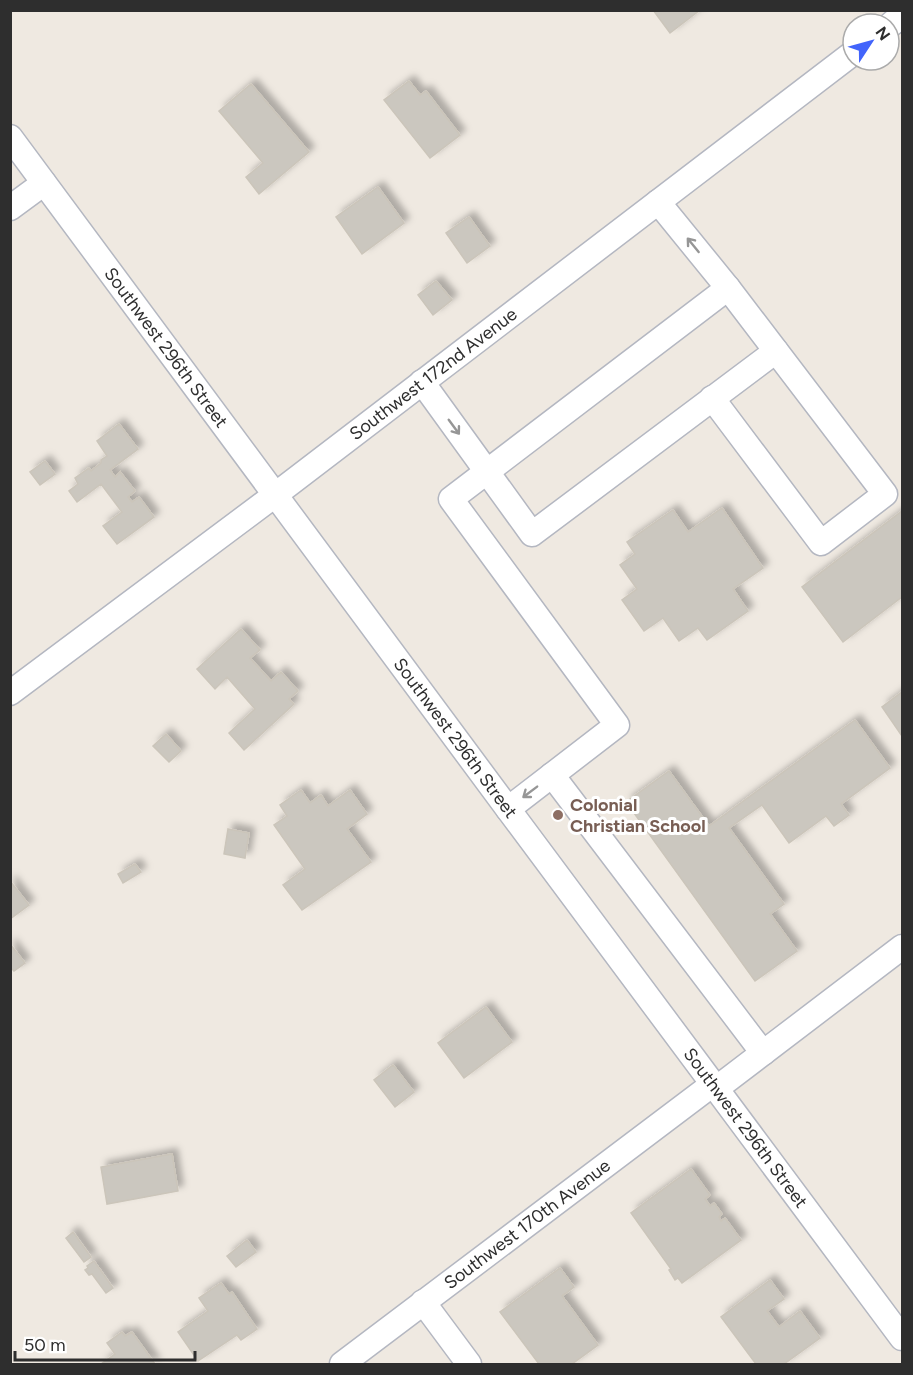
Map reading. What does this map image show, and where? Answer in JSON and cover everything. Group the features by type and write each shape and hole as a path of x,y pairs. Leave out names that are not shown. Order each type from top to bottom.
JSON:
{"street":[{"name":"Southwest 172nd Avenue","path":"10,693 275,495 841,62"},
{"name":"Southwest 296th Street","path":"10,137 903,1338"},
{"path":"10,208 44,183"},
{"path":"658,202 728,288 885,494 821,543 712,398"},
{"path":"508,809 617,725 450,500 728,288"},
{"path":"422,382 532,534 776,351"},
{"path":"552,775 763,1053"},
{"name":"Southwest 170th Avenue","path":"342,1365 423,1302 763,1053 903,947"},
{"path":"423,1302 469,1365"}],"building":[{"path":"653,10 700,10 670,33"},
{"path":"409,81 420,95 426,91 460,135 430,158 384,100"},
{"path":"251,84 309,152 259,194 246,177 263,163 219,111"},
{"path":"378,187 404,223 362,254 336,217"},
{"path":"469,217 490,246 467,263 446,233"},
{"path":"436,281 452,300 433,315 418,295"},
{"path":"119,424 138,449 110,470 115,477 120,472 135,491 128,497 132,502 139,497 154,517 117,544 103,526 122,512 101,484 77,502 69,491 78,484 75,478 89,468 91,471 107,456 97,441"},
{"path":"45,461 55,474 40,485 30,472"},
{"path":"722,508 763,568 733,589 748,611 707,640 698,628 679,641 663,618 644,631 622,600 637,589 620,565 635,554 627,542 673,510 688,532"},
{"path":"902,511 902,597 843,642 802,587"},
{"path":"241,629 260,650 250,658 271,681 281,672 298,691 289,699 294,704 244,750 229,733 255,709 227,677 215,689 197,669"},
{"path":"902,692 902,736 882,707"},
{"path":"855,720 890,768 841,804 849,815 834,826 826,816 789,843 762,805 729,828 784,904 770,914 797,951 755,981 626,802 669,771 709,826"},
{"path":"166,734 181,751 169,762 153,746"},
{"path":"301,790 310,803 321,795 328,806 350,790 367,814 347,829 371,862 302,910 283,885 305,869 274,825 287,816 280,805"},
{"path":"228,829 249,833 245,858 224,854"},
{"path":"135,864 141,872 123,883 118,874"},
{"path":"10,881 29,905 10,919"},
{"path":"10,944 25,963 14,971 10,967"},
{"path":"486,1007 512,1042 464,1078 438,1043"},
{"path":"393,1065 414,1092 395,1107 374,1080"},
{"path":"172,1154 178,1191 107,1204 101,1167"},
{"path":"691,1169 710,1195 705,1199 710,1206 714,1203 722,1214 719,1217 721,1221 725,1218 741,1240 682,1283 678,1278 675,1280 669,1270 671,1269 631,1213"},
{"path":"73,1232 91,1257 84,1262 66,1238"},
{"path":"247,1240 256,1252 236,1267 227,1256"},
{"path":"94,1261 113,1288 106,1293 92,1274 89,1275 85,1270"},
{"path":"560,1268 574,1287 562,1296 598,1345 572,1364 539,1364 500,1312"},
{"path":"770,1280 784,1299 767,1311 779,1327 800,1311 820,1338 784,1364 756,1364 721,1317"},
{"path":"221,1283 229,1294 232,1292 257,1329 241,1340 237,1335 198,1361 178,1332 208,1311 199,1298"},
{"path":"122,1332 125,1336 132,1332 155,1364 101,1364 115,1354 107,1343"}],"place":[{"name":"Colonial Christian School","path":"558,815"}]}
